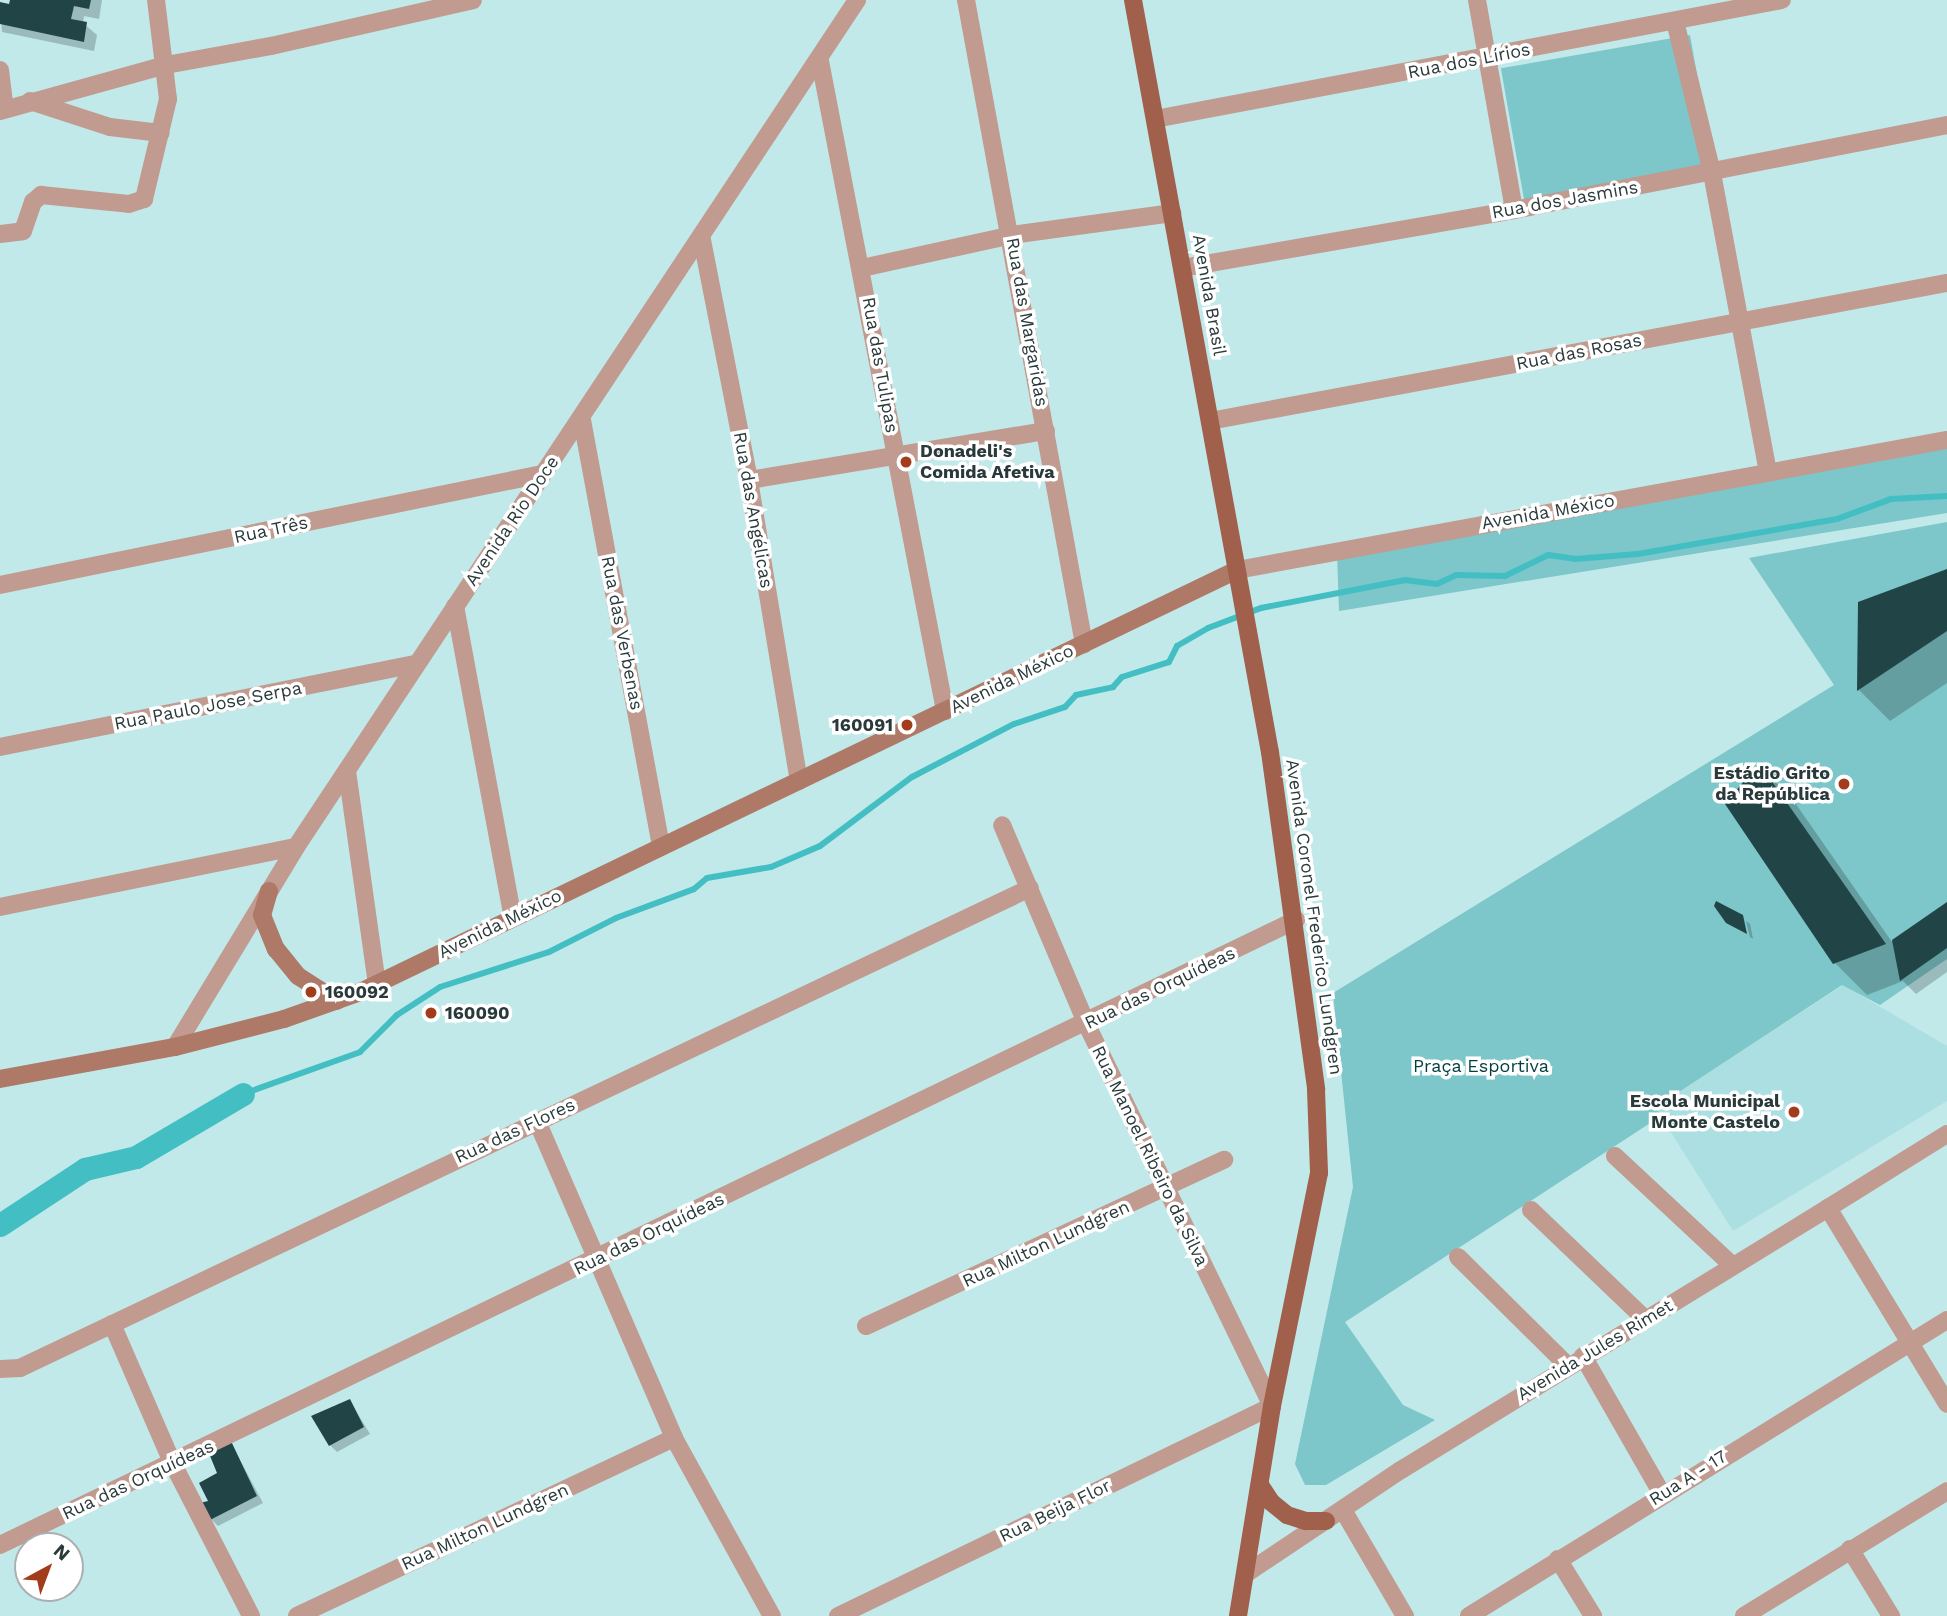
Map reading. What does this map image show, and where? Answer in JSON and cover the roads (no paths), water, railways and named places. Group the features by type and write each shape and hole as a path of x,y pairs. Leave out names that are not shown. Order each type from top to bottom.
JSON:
{"main road":[{"name":"Avenida Brasil","path":"1133,0 1242,597"},
{"name":"Avenida México","path":"0,1079 174,1047 337,1001 377,985 1237,570"},
{"name":"Avenida Coronel Frederico Lundgren","path":"1238,1616 1272,1406 1319,1173 1316,1090 1296,920 1242,597"},
{"path":"269,891 262,915 276,949 299,976 337,1001"},
{"path":"1260,1485 1271,1502 1287,1515 1306,1521 1326,1521"}],"street":[{"path":"0,234 23,231 33,202 41,195 129,204 144,200 150,190 168,99 166,65 156,0"},
{"path":"0,70 2,110 30,100 166,65 271,47 473,0"},
{"name":"Avenida Rio Doce","path":"174,1047 296,847 542,474 582,420 702,240 858,0"},
{"name":"Rua das Margaridas","path":"966,0 1012,235 1084,644"},
{"path":"1476,0 1489,58 1514,210"},
{"name":"Rua dos Lírios","path":"1155,118 1489,58 1782,0"},
{"path":"1675,21 1712,173 1768,472"},
{"name":"Rua das Tulipas","path":"820,61 862,268 945,711"},
{"path":"30,100 110,127 160,133"},
{"name":"Rua dos Jasmins","path":"1182,268 1712,173 1947,125"},
{"path":"862,268 1012,235 1172,212"},
{"name":"Rua das Angélicas","path":"702,240 749,480 799,781"},
{"name":"Rua das Rosas","path":"1210,421 1947,283"},
{"name":"Rua das Verbenas","path":"582,420 661,846"},
{"path":"749,480 1046,431"},
{"name":"Avenida México","path":"1237,570 1947,440"},
{"name":"Rua Três","path":"0,585 542,474"},
{"path":"455,606 513,918"},
{"name":"Rua Paulo Jose Serpa","path":"0,747 416,664"},
{"path":"347,771 377,985"},
{"name":"Rua Manoel Ribeiro da Silva","path":"1002,825 1087,1025 1164,1189 1272,1406"},
{"path":"0,907 296,847"},
{"name":"Rua das Flores","path":"0,1369 20,1368 1030,888"},
{"name":"Rua das Orquídeas","path":"0,1545 1087,1025 1296,920"},
{"path":"537,1121 674,1438 772,1616"},
{"name":"Avenida Jules Rimet","path":"1247,1573 1583,1356 1947,1134"},
{"path":"1615,1156 1733,1266"},
{"name":"Rua Milton Lundgren","path":"866,1326 1224,1160"},
{"path":"1828,1208 1947,1404"},
{"path":"1531,1210 1645,1319"},
{"path":"1458,1257 1568,1366"},
{"name":"Rua A - 17","path":"1468,1616 1947,1320"},
{"path":"112,1324 173,1464 251,1616"},
{"path":"1583,1356 1662,1494"},
{"name":"Rua Beija Flor","path":"838,1616 1272,1406"},
{"name":"Rua Milton Lundgren","path":"297,1616 674,1438"},
{"path":"1744,1616 1947,1491"},
{"path":"1343,1510 1405,1616"},
{"path":"1850,1549 1891,1616"},
{"path":"1559,1559 1593,1616"}],"waterway":[{"path":"243,1094 360,1052 397,1015 440,987 549,952 616,918 694,889 707,878 771,867 820,846 912,777 1014,724 1065,707 1076,695 1113,687 1122,677 1169,662 1177,646 1208,628 1261,608 1405,580 1437,584 1456,575 1505,576 1548,555 1575,559 1638,554 1837,519 1891,499 1947,496"},
{"path":"0,1225 85,1169 136,1157 243,1094"}],"place":[{"name":"Donadeli's Comida Afetiva","path":"906,462"},
{"name":"160091","path":"907,725"},
{"name":"Estádio Grito da República","path":"1844,784"},
{"name":"160092","path":"311,992"},
{"name":"160090","path":"431,1013"},
{"name":"Escola Municipal Monte Castelo","path":"1794,1112"}],"park label":[{"name":"Praça Esportiva","path":"1481,1066"}]}
